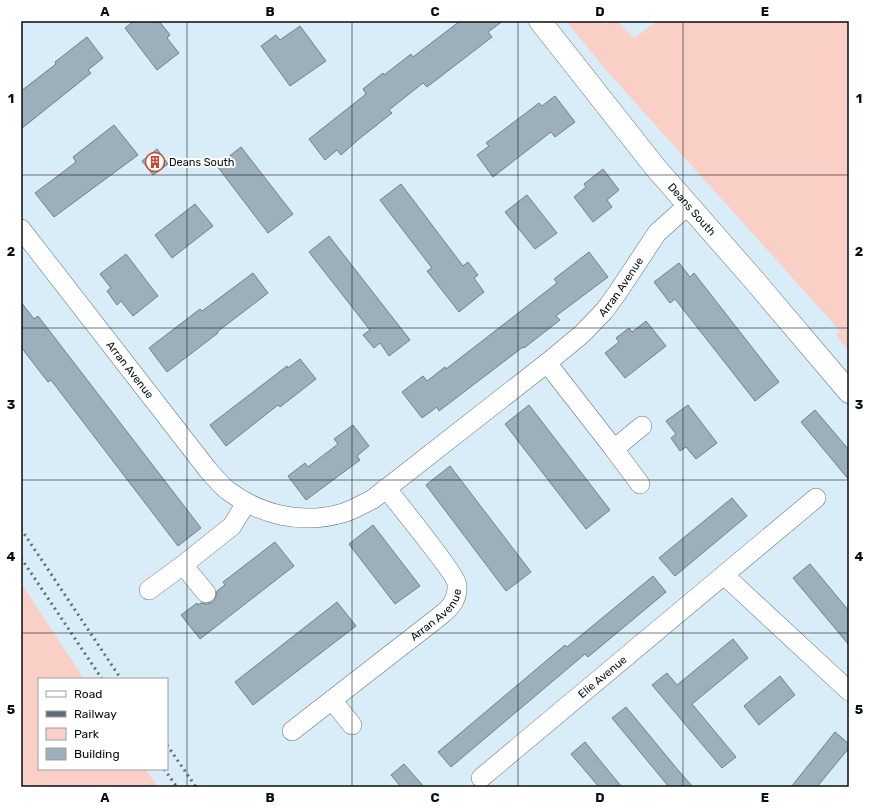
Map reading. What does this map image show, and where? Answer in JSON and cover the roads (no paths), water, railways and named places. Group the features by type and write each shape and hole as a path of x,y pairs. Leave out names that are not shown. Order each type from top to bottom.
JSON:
{"street":[{"name":"Deans South","path":"540,21 655,166 849,392"},
{"name":"Arran Avenue","path":"21,229 208,470 226,489 246,503 272,514 297,518 322,518 343,513 373,499 582,334 605,310 656,233 688,205"},
{"path":"547,363 614,448 640,484"},
{"path":"614,448 642,426"},
{"name":"Arran Avenue","path":"292,731 440,616 452,606 456,597 457,584 454,579 386,488"},
{"name":"Elie Avenue","path":"481,778 816,498"},
{"path":"149,590 232,526 246,503"},
{"path":"183,565 206,593"},
{"path":"724,575 849,691"},
{"path":"332,700 352,725"}],"railway":[{"path":"21,529 120,678"},
{"path":"21,558 101,678"},
{"path":"168,746 196,787"},
{"path":"165,770 177,787"}],"place":[{"name":"Deans South","path":"155,162"}]}
